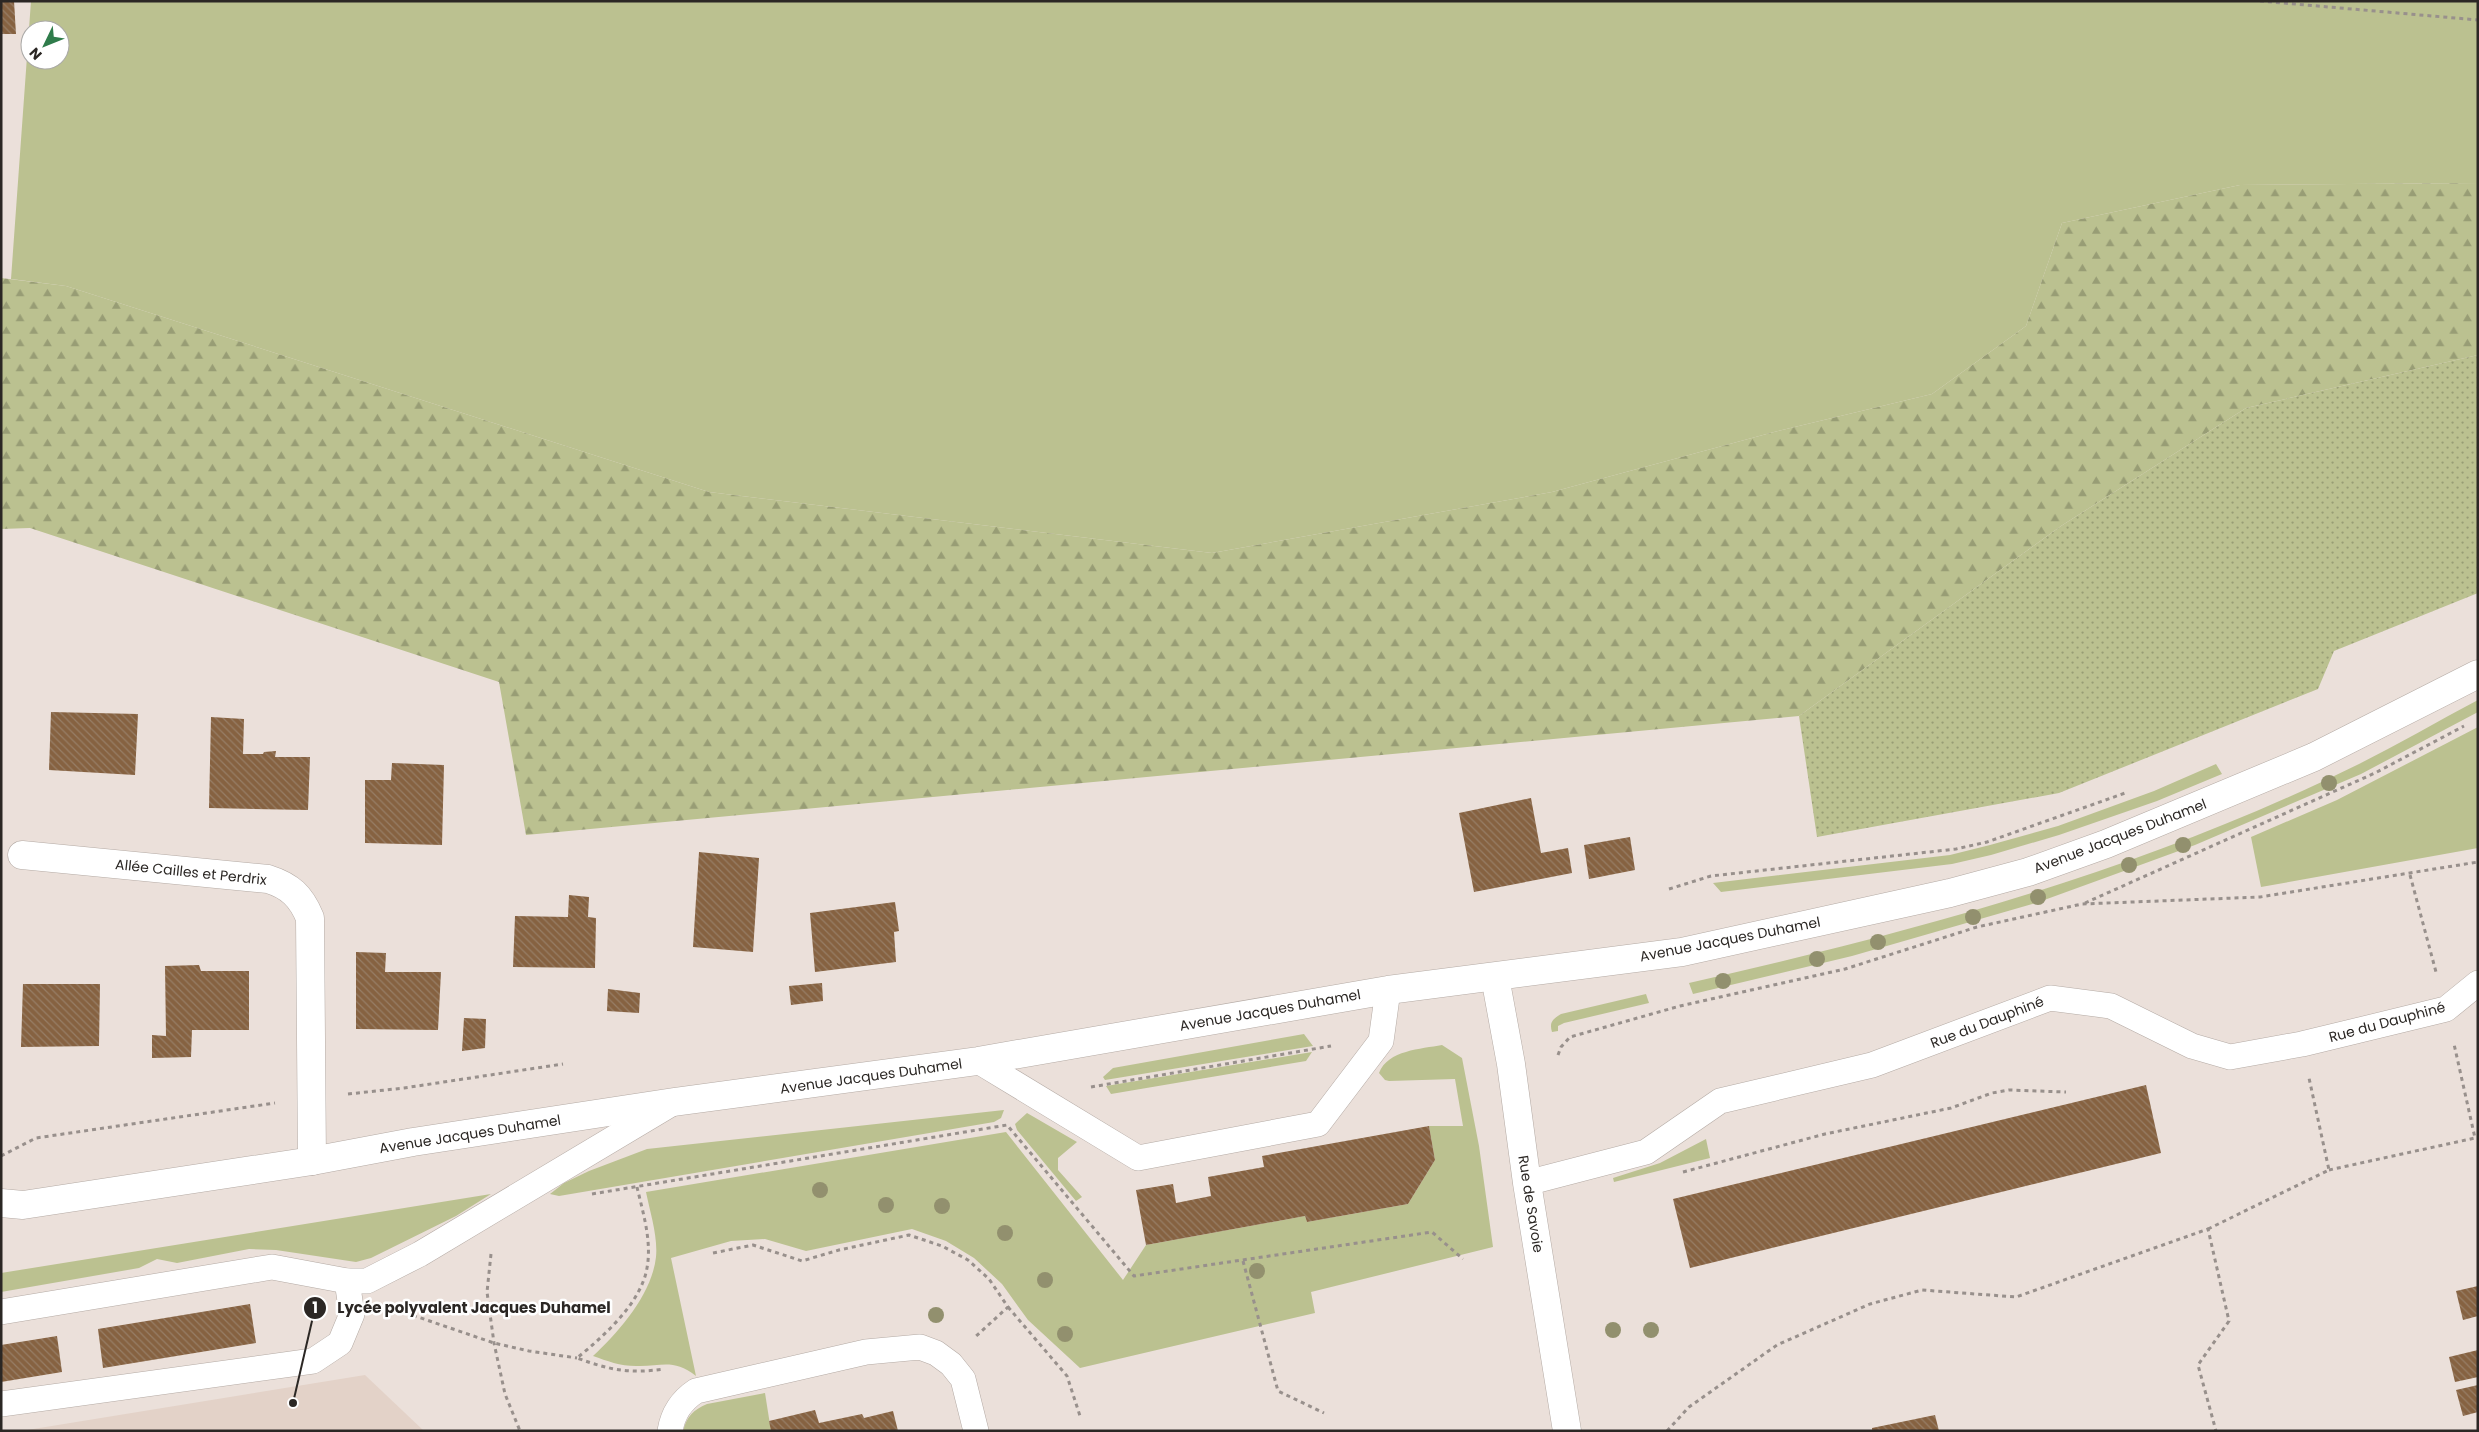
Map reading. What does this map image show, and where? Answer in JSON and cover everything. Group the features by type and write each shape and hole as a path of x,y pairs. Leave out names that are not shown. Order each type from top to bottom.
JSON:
{"main road":[{"name":"Avenue Jacques Duhamel","path":"8,1208 312,1161 413,1142 674,1102 978,1061 1388,990 1682,952 1950,893 2028,872 2106,844 2314,757 2478,674"},
{"name":"Allée Cailles et Perdrix","path":"22,855 268,879 282,884 295,892 304,904 310,918 312,1161"},
{"name":"Rue de Savoie","path":"1495,977 1512,1064 1527,1183 1567,1431"}],"lane":[{"name":"Rue du Dauphiné","path":"1527,1183 1646,1152 1720,1102 1872,1065 2050,998 2111,1006 2192,1046 2230,1057 2302,1044 2446,1008 2478,983"},
{"path":"978,1061 1138,1158 1318,1124 1381,1041 1388,990"},
{"path":"1,1312 272,1267 357,1281 420,1254 674,1102"},
{"path":"1,1404 313,1361 340,1343 352,1314 357,1281"},
{"path":"670,1431 672,1417 678,1406 696,1391 866,1352 920,1347 936,1353 950,1364 963,1379 976,1431"}],"path":[{"path":"2260,1 2478,20"},
{"path":"2082,904 2375,773 2471,722"},
{"path":"1669,889 1711,876 1956,849 1987,842 2137,788"},
{"path":"1558,1055 1561,1047 1570,1037 1680,1006 1845,969 1977,927 2082,904 2260,897 2410,875 2478,862"},
{"path":"1667,1431 1689,1407 1777,1345 1870,1304 1922,1290 2016,1297 2208,1229 2329,1170 2476,1139 2446,1008 2410,875"},
{"path":"591,1194 1007,1125 1017,1110 1042,1100 1097,1085 1337,1044"},
{"path":"2302,1044 2329,1170"},
{"path":"1677,1174 1825,1134 1951,1108 1992,1093 2009,1090 2066,1092"},
{"path":"1007,1125 1134,1276 1432,1232 1463,1259"},
{"path":"577,1358 609,1332 636,1296 647,1269 647,1234 637,1187"},
{"path":"2208,1229 2229,1322 2198,1365 2216,1431"},
{"path":"714,1253 753,1245 802,1261 839,1250 908,1235 942,1246 968,1260 989,1279 1008,1307 1067,1376 1081,1419"},
{"path":"495,1246 491,1253 487,1292 494,1343 506,1394 520,1431"},
{"path":"1243,1260 1278,1390 1324,1413"},
{"path":"357,1281 412,1315 494,1343 529,1351 577,1358 622,1372 667,1368 688,1375 696,1391"},
{"path":"973,1339 1008,1307"}],"shaded area":[{"path":"365,1375 424,1431 21,1431"}],"green space":[{"path":"31,1 2478,1 2478,183 2240,185 2062,223 2026,326 1932,394 1774,432 1552,492 1212,553 709,492 66,286 11,279 26,70 70,70 70,20 30,20"},
{"path":"2478,183 2478,355 2246,408 2061,526 1799,716 526,835 499,682 30,528 1,529 1,278 66,286 709,492 1212,553 1552,492 1774,432 1932,394 2026,326 2062,223 2240,185"},
{"path":"2478,355 2478,593 2334,651 2318,689 2059,793 1817,837 1799,716 2061,526 2246,408"},
{"path":"2478,700 2478,712 2361,774 2195,845 2036,903 1852,956 1693,994 1689,983 1861,942 1946,919 2114,866 2197,835 2279,801 2359,764"},
{"path":"2478,727 2478,848 2261,887 2251,837 2337,800"},
{"path":"2216,764 2222,774 2157,801 2059,835 1991,855 1952,864 1721,892 1713,883 1950,855 2058,826 2154,791"},
{"path":"1646,994 1649,1003 1564,1023 1558,1026 1558,1031 1552,1032 1552,1021 1561,1014"},
{"path":"1304,1034 1313,1046 1105,1080 1103,1077 1113,1068"},
{"path":"1442,1045 1462,1058 1479,1146 1493,1247 1311,1292 1315,1313 1080,1368 1028,1320 1002,1284 974,1258 946,1241 912,1229 806,1251 765,1239 731,1241 671,1258 696,1376 688,1370 674,1365 624,1365 593,1356 613,1336 633,1311 648,1285 653,1271 656,1257 656,1241 646,1192 1006,1132 1123,1280 1146,1245 1305,1216 1307,1222 1408,1204 1435,1160 1429,1126 1463,1126 1455,1079 1389,1081 1385,1080 1379,1073 1383,1065 1397,1055"},
{"path":"1312,1052 1306,1061 1111,1094 1106,1086"},
{"path":"1004,1110 1001,1118 994,1122 559,1196 550,1194 564,1183 589,1171 647,1149"},
{"path":"1027,1113 1077,1142 1058,1158 1058,1170 1082,1197 1076,1201 1017,1130 1015,1124"},
{"path":"1706,1139 1710,1158 1614,1182 1613,1178 1660,1163"},
{"path":"491,1194 456,1216 371,1258 356,1262 276,1250 249,1249 177,1263 157,1259 139,1268 1,1292 1,1273"},
{"path":"765,1393 771,1431 683,1431 686,1421 691,1414 707,1404"}],"building":[{"path":"1,1 14,1 16,34 1,34"},
{"path":"51,712 138,714 135,775 49,770"},
{"path":"211,717 244,719 243,754 263,754 264,752 276,751 275,757 310,757 308,810 209,808"},
{"path":"392,763 444,765 442,845 365,843 365,780 391,780"},
{"path":"1531,798 1541,853 1568,848 1572,873 1474,892 1459,813"},
{"path":"1630,837 1635,870 1589,879 1584,845"},
{"path":"699,852 759,858 753,952 693,947"},
{"path":"569,895 589,897 588,917 596,918 595,968 513,967 515,916 568,917"},
{"path":"895,902 899,931 894,932 896,962 815,972 810,913"},
{"path":"356,952 386,953 385,972 441,972 438,1030 356,1029"},
{"path":"199,965 201,971 249,971 249,1030 192,1030 191,1057 152,1058 152,1035 166,1036 165,966"},
{"path":"822,983 823,1001 791,1005 789,986"},
{"path":"23,984 100,984 99,1046 21,1047"},
{"path":"608,989 640,993 639,1013 607,1011"},
{"path":"464,1018 486,1019 485,1048 462,1051"},
{"path":"2146,1085 2161,1153 1690,1268 1673,1199"},
{"path":"1429,1126 1435,1160 1408,1204 1307,1222 1305,1216 1146,1245 1136,1190 1173,1184 1176,1203 1211,1196 1208,1177 1264,1167 1262,1156"},
{"path":"2478,1286 2478,1316 2463,1320 2456,1291"},
{"path":"250,1304 256,1343 103,1368 98,1329"},
{"path":"57,1336 62,1372 1,1382 1,1345"},
{"path":"2478,1350 2478,1377 2455,1382 2449,1357"},
{"path":"2478,1385 2478,1412 2463,1416 2456,1390"},
{"path":"815,1410 819,1423 862,1414 864,1418 893,1411 898,1431 771,1431 769,1421"},
{"path":"1935,1415 1939,1431 1872,1431 1872,1428"}],"place":[{"name":"Lycée polyvalent Jacques Duhamel","path":"293,1403"}]}
